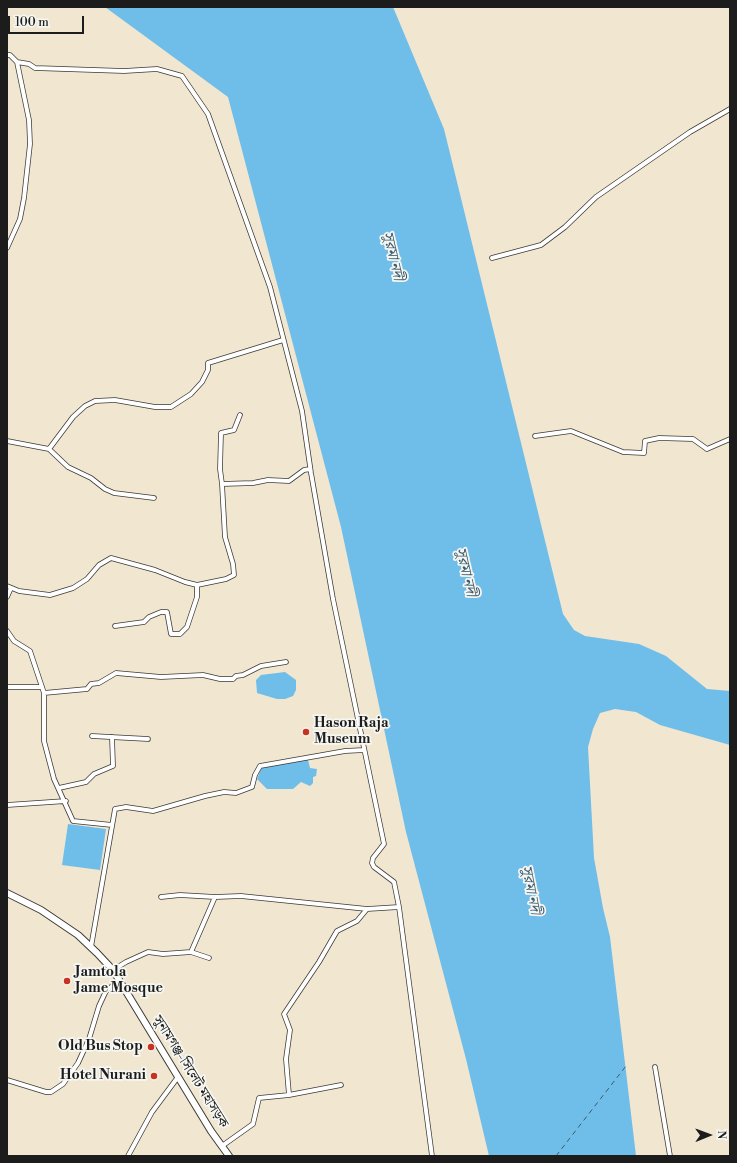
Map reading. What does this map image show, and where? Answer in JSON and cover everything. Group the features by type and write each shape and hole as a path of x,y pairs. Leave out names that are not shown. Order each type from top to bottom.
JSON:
{"main road":[{"name":"সুনামগঞ্জ-সিলেট মহাসড়ক","path":"7,893 42,910 78,935 113,970 178,1077 229,1156"}],"street":[{"path":"7,55 10,55 17,62 29,120 30,144 20,219 7,248"},
{"path":"17,62 29,64 35,68 124,71 157,69 182,76 208,114 270,287 302,411 310,469 333,599 384,844 372,858 372,863 374,867 394,882 399,907 432,1156"},
{"path":"492,258 541,245 565,227 596,197 690,132 730,109"},
{"path":"49,448 73,417 85,406 95,401 115,400 155,407 171,407 191,394 202,382 208,370 208,363 284,340"},
{"path":"7,597 9,587 19,591 50,595 73,588 87,579 99,565 111,558 155,570 185,582 197,585 226,579 234,574 234,564 225,537 220,469 221,433 234,430 240,415"},
{"path":"535,436 571,431 623,452 644,453 645,441 659,438 693,439 707,449 730,439"},
{"path":"7,441 49,448 68,467 114,492 154,498"},
{"path":"222,484 253,483 268,480 289,481 304,470 310,469"},
{"path":"116,626 144,622 149,617 161,612 167,612 171,634 180,634 187,628 197,597 197,585"},
{"path":"7,631 14,641 30,651 44,693 44,741 54,780 66,801 73,821 112,825"},
{"path":"44,693 86,689 91,684 99,683 116,673 161,677 204,675 220,679 233,679 236,676 251,672 261,666 286,662"},
{"path":"7,687 42,687"},
{"path":"92,736 148,739"},
{"path":"58,788 86,782 94,774 112,766 112,737"},
{"path":"91,947 114,809 126,807 153,811 205,796 224,792 236,793 252,787 255,775 260,766 345,751 364,750"},
{"path":"7,805 66,801"},
{"path":"161,897 180,895 215,897 241,896 367,909 399,907"},
{"path":"192,952 215,897"},
{"path":"289,1095 286,1058 290,1030 284,1014 319,962 336,930 357,921 367,909"},
{"path":"113,970 148,952 163,954 192,952 209,958"},
{"path":"7,1080 46,1092 51,1092 62,1084 78,1063 89,1039 98,1006 106,991 120,980"},
{"path":"655,1067 670,1156"},
{"path":"128,1156 152,1112 178,1077"},
{"path":"222,1146 253,1124 259,1098 289,1095 341,1085"}],"water":[{"name":"সুরমা নদী","path":"105,7 393,7 444,129 563,614 574,630 585,636 639,644 666,656 707,689 730,691 730,745 660,725 636,712 615,709 600,713 593,729 588,747 594,858 610,937 636,1156 489,1156 466,1059 406,832 341,527 228,97"},
{"path":"285,672 296,680 296,690 293,696 285,699 277,699 257,693 256,680 261,675"},
{"path":"308,760 310,768 317,769 316,776 313,777 313,783 310,786 301,782 293,789 267,789 257,779 262,767"},
{"path":"68,824 106,829 100,870 62,865"}],"ferry route":[{"path":"556,1156 626,1066"}],"place":[{"name":"Hason Raja Museum","path":"306,732"},
{"name":"Jamtola Jame Mosque","path":"67,981"},
{"name":"Old Bus Stop","path":"151,1047"},
{"name":"Hotel Nurani","path":"154,1076"}]}
